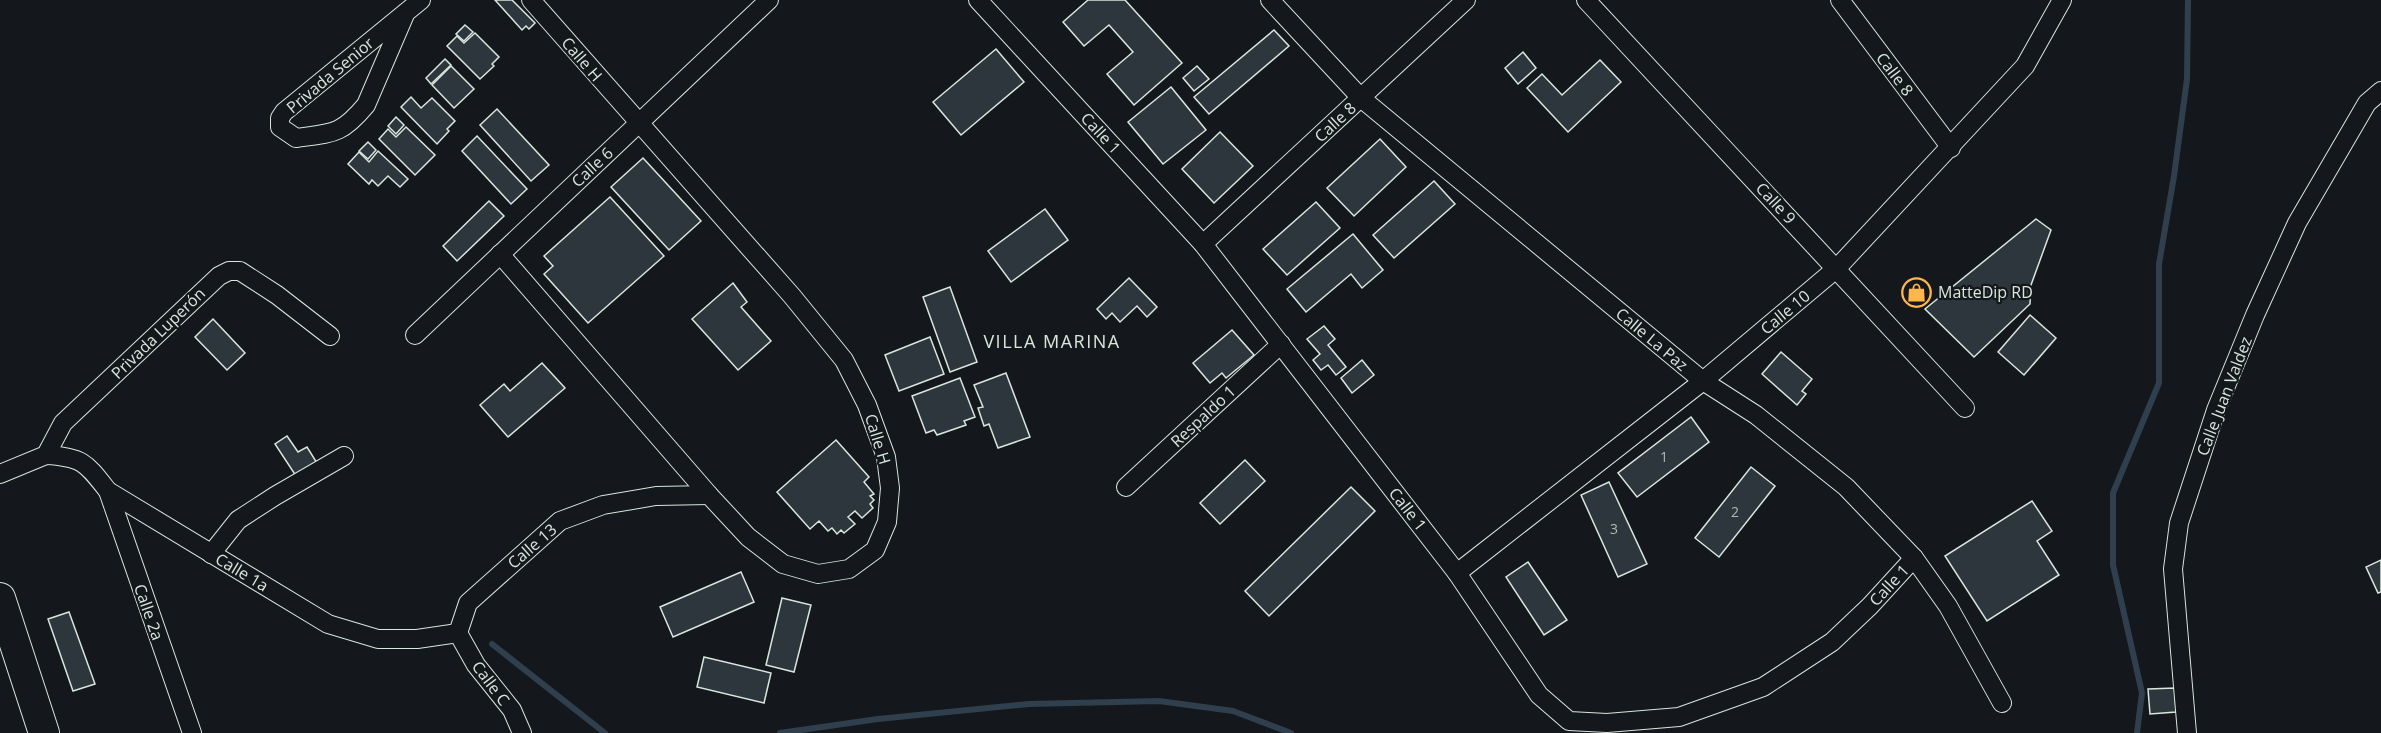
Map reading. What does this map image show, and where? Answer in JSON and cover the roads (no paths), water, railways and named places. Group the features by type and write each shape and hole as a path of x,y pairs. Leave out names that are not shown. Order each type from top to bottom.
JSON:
{"main road":[{"path":"0,598 44,733"},
{"path":"34,700 52,733"}],"street":[{"name":"Privada Senior","path":"406,12 366,105 350,123 334,133 296,138 288,135 280,127 280,118 284,112 406,12 421,0"},
{"name":"Calle H","path":"500,254 748,537 783,564 818,574 849,570 875,550 887,522 890,488 886,457 871,415 844,360 792,296 531,0"},
{"name":"Calle 6","path":"415,335 769,0"},
{"name":"Calle 1","path":"978,0 1203,244 1457,573 1539,695 1569,721 1607,723 1679,717 1763,687 1832,642 1870,606 1914,558"},
{"name":"Calle La Paz","path":"1270,0 1361,99 1703,381 1756,415 1846,487 1914,558 1947,606 2002,703"},
{"name":"Calle 8","path":"1203,244 1466,0"},
{"name":"Calle 9","path":"1586,0 1965,408"},
{"name":"Calle 8","path":"1840,0 1951,148"},
{"name":"Calle 10","path":"1457,573 1703,381 1837,268 2025,66 2062,0"},
{"name":"Calle Juan Valdez","path":"2187,733 2173,569 2179,524 2216,410 2255,315 2297,224 2367,103 2381,91"},
{"name":"Privada Luperón","path":"46,455 63,423 219,276 229,270 240,271 278,295 330,336"},
{"name":"Respaldo 1","path":"1126,487 1281,344"},
{"path":"0,474 46,455"},
{"name":"Calle 1a","path":"46,455 78,459 88,466 108,491 328,624 378,639 417,639 458,633"},
{"path":"211,554 238,520 344,456"},
{"name":"Calle 2a","path":"108,491 192,733"},
{"name":"Calle 13","path":"458,633 468,603 561,521 603,505 656,496 709,495"},
{"name":"Calle C","path":"458,633 476,665 512,710 522,733"}],"waterway":[{"path":"2137,733 2142,693 2113,565 2113,493 2159,383 2159,264 2187,79 2188,0"},
{"path":"492,644 605,733"},
{"path":"780,733 878,719 1029,704 1159,701 1233,711 1291,733"}],"place":[{"name":"MatteDip RD","path":"1917,292"}],"district":[{"name":"VILLA MARINA","path":"1052,342"}]}
